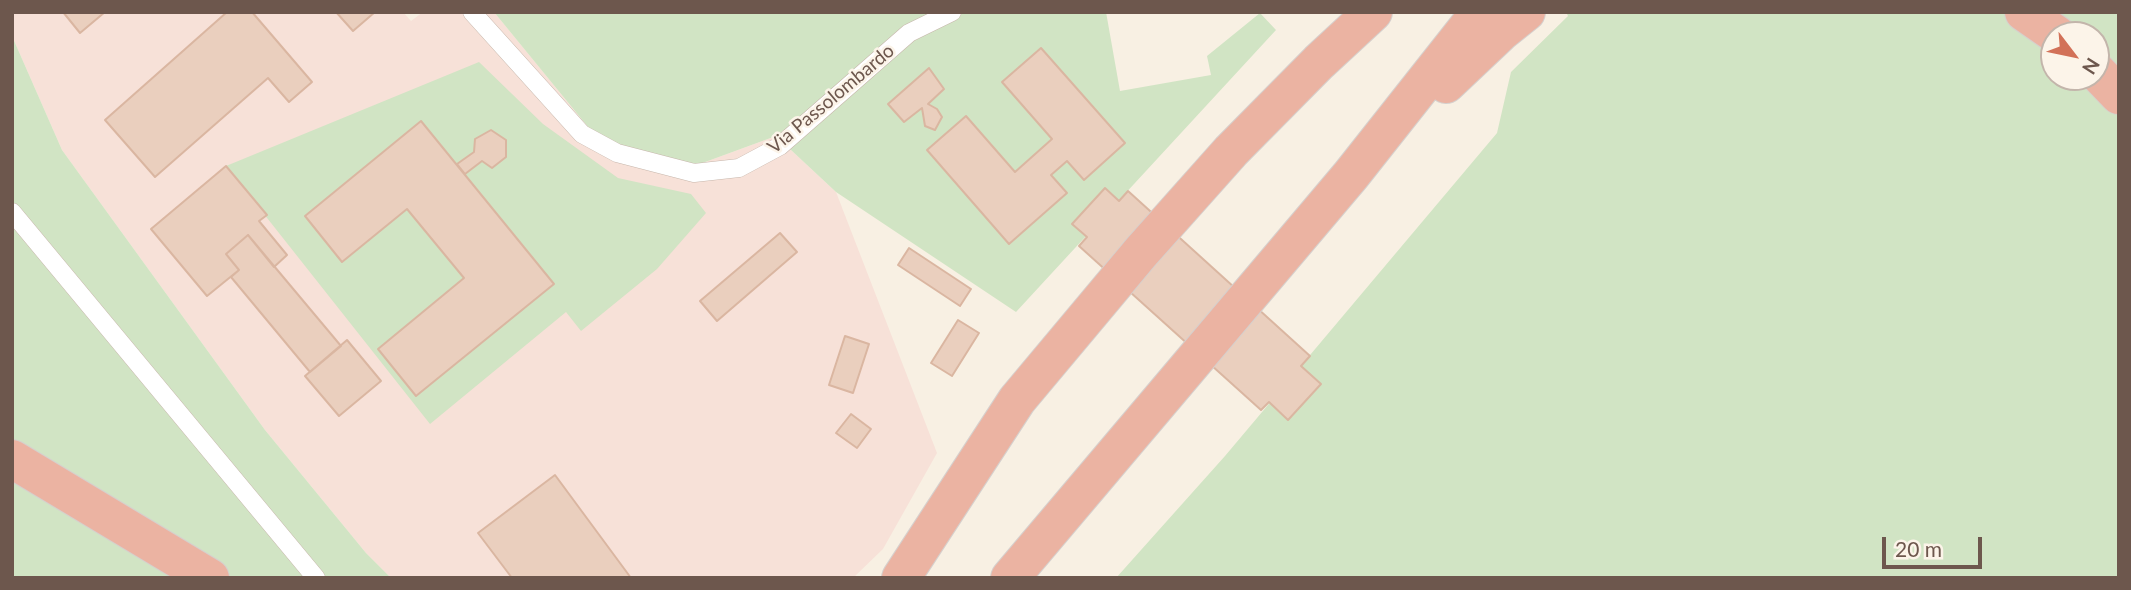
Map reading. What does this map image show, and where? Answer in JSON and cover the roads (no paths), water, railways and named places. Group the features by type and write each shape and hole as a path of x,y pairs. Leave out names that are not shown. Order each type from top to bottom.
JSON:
{"highway":[{"path":"1010,578 1351,175 1480,12"},
{"path":"1351,175 1501,32 1526,12"},
{"path":"2024,12 2040,23"},
{"path":"901,578 1017,400 1141,252 1231,151 1364,14"},
{"path":"923,578 1017,400"},
{"path":"12,459 210,578"}],"lane":[{"name":"Via Passolombardo","path":"472,12 582,134 617,153 694,173 739,168 780,146 909,33 952,12"},
{"path":"12,212 316,578"}]}
